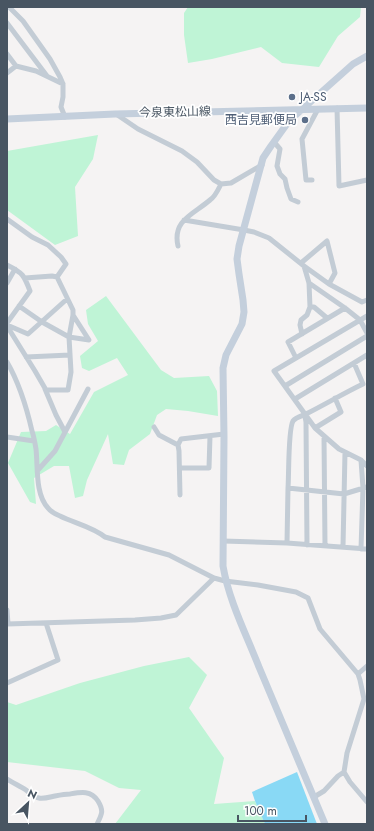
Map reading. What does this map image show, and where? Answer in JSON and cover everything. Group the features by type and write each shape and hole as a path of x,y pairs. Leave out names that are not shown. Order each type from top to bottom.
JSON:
{"street":[{"path":"9,7 23,21 50,59 63,84 61,108 65,116"},
{"path":"7,23 47,76"},
{"path":"7,54 16,66 36,71 63,84"},
{"path":"326,824 225,581 223,566 223,368 226,355 242,324 244,312 237,259 239,246 263,158 289,121 301,109 353,64 367,56"},
{"path":"7,73 16,66"},
{"path":"337,108 339,186 367,180"},
{"name":"今泉東松山線","path":"7,119 115,114 367,108"},
{"path":"312,180 306,180 302,139 318,109"},
{"path":"115,114 138,129 182,151 197,162 214,180 221,184 231,183 262,165"},
{"path":"274,142 280,149 277,166 280,174 285,179 291,199 298,202"},
{"path":"178,246 177,231 184,220 212,200 221,184"},
{"path":"7,219 32,237 48,245 61,257 66,264 57,277"},
{"path":"184,220 254,232 269,238 329,284 362,302 367,300"},
{"path":"302,264 327,241 335,273 329,284"},
{"path":"302,264 309,284 310,307 307,315 302,320 300,325 302,334"},
{"path":"7,265 15,268 25,278 30,291 7,325"},
{"path":"7,283 15,268"},
{"path":"25,278 57,277"},
{"path":"19,306 42,322 69,337 89,340 73,315 57,277"},
{"path":"285,386 367,334 360,320 309,284"},
{"path":"7,325 28,334 67,299"},
{"path":"310,307 314,307 327,318"},
{"path":"296,358 288,342 345,308"},
{"path":"45,389 68,390 71,372 69,337 73,315"},
{"path":"367,316 274,371 315,428 339,449 361,460 367,466"},
{"path":"7,325 45,389 56,415 66,432"},
{"path":"26,357 70,355"},
{"path":"295,399 367,356"},
{"path":"7,362 20,391 32,431 36,448 39,490 43,501 52,512 99,532 104,537 169,555 214,578 296,592 308,598 320,629 358,674 360,680 364,699 347,753 344,772 350,782 367,802"},
{"path":"287,543 288,488 293,422 296,418 305,415 363,384 354,364"},
{"path":"38,470 55,451 88,389"},
{"path":"315,428 341,412 335,398"},
{"path":"305,415 307,544"},
{"path":"154,427 159,435 178,445"},
{"path":"180,495 178,445 181,439 224,434"},
{"path":"180,468 209,468 210,436"},
{"path":"324,436 325,546"},
{"path":"7,438 34,441"},
{"path":"343,547 345,452"},
{"path":"223,541 307,544 364,549 365,487 361,460"},
{"path":"288,488 344,494 365,487"},
{"path":"7,610 8,624 135,620 170,617 176,615 214,578"},
{"path":"7,683 58,660 46,623"},
{"path":"358,674 367,666"},
{"path":"314,796 324,791 338,776 344,772"},
{"path":"7,779 33,796 41,799 82,792 93,795 102,810 102,815 96,824"}],"green space":[{"path":"188,7 361,7 360,17 338,36 319,67 282,63 261,47 212,59 188,63 184,35 184,13"},
{"path":"98,135 93,159 75,187 78,236 55,245 7,210 7,151"},
{"path":"106,296 161,370 174,378 209,376 217,391 218,416 166,409 157,415 150,434 129,450 124,465 113,464 108,434 87,480 83,496 75,498 69,466 54,466 34,478 36,504 30,502 8,463 21,432 46,431 56,425 70,434 94,392 128,375 117,358 89,371 82,368 80,356 98,341 88,324 86,310"},
{"path":"189,657 207,675 189,708 224,758 214,804 255,801 265,824 115,824 141,790 119,788 85,771 7,762 7,702 16,705 80,683 144,666"}],"water":[{"path":"297,772 317,824 265,824 252,792"}],"place":[{"name":"JA-SS","path":"292,97"},
{"name":"西吉見郵便局","path":"305,120"}]}
